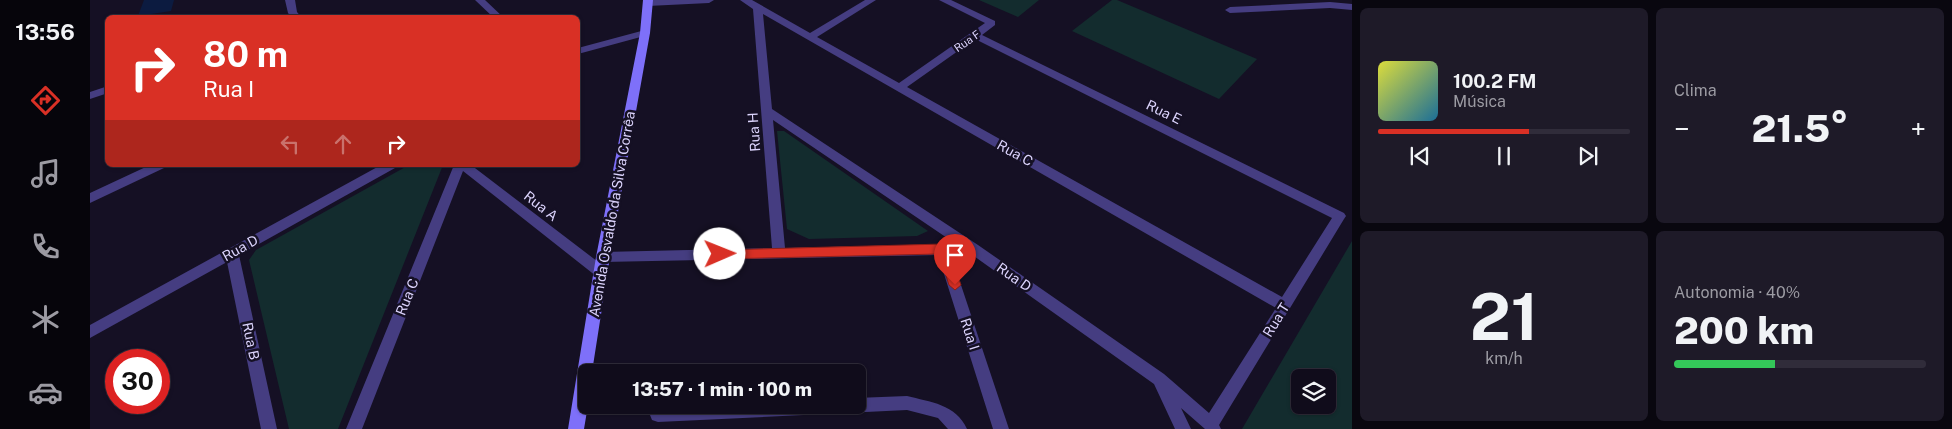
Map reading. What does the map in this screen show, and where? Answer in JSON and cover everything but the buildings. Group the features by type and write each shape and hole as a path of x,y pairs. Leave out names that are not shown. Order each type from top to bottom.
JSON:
{"street":[{"path":"290,0 296,15"},
{"path":"480,0 497,15"},
{"path":"648,1 709,0"},
{"name":"Rua C","path":"745,0 1285,306"},
{"path":"810,37 871,0"},
{"name":"Rua F","path":"898,88 992,23 944,0"},
{"name":"Avenida Osvaldo da Silva Corrêa","path":"576,429 603,256 646,33 648,1"},
{"path":"1230,10 1330,5 1352,7"},
{"name":"Rua H","path":"758,8 779,253"},
{"path":"580,50 646,33"},
{"name":"Rua E","path":"975,35 1340,216"},
{"path":"90,96 105,90"},
{"name":"Rua D","path":"768,111 973,249 1159,379 1212,427"},
{"path":"90,198 156,167"},
{"name":"Rua D","path":"90,332 387,167"},
{"name":"Rua C","path":"354,429 460,167"},
{"name":"Rua A","path":"464,167 601,272"},
{"name":"Rua T","path":"1212,427 1340,216"},
{"name":"Rua I","path":"943,249 1001,429"},
{"path":"603,256 973,249"},
{"name":"Rua B","path":"232,252 270,429"},
{"path":"1159,379 1183,429"},
{"path":"658,415 907,403 943,412 959,429"}],"green space":[{"path":"979,0 1039,0 1018,17"},
{"path":"1112,0 1117,0 1257,59 1219,99 1072,31"},
{"path":"777,131 784,131 928,231 917,236 809,239 787,229"},
{"path":"405,167 442,167 338,429 289,429 249,260 256,250"},
{"path":"1352,241 1352,429 1242,429"}],"water":[{"path":"144,0 174,0 171,11 138,15"}],"route":[{"path":"720,254 943,249 955,285"}]}
